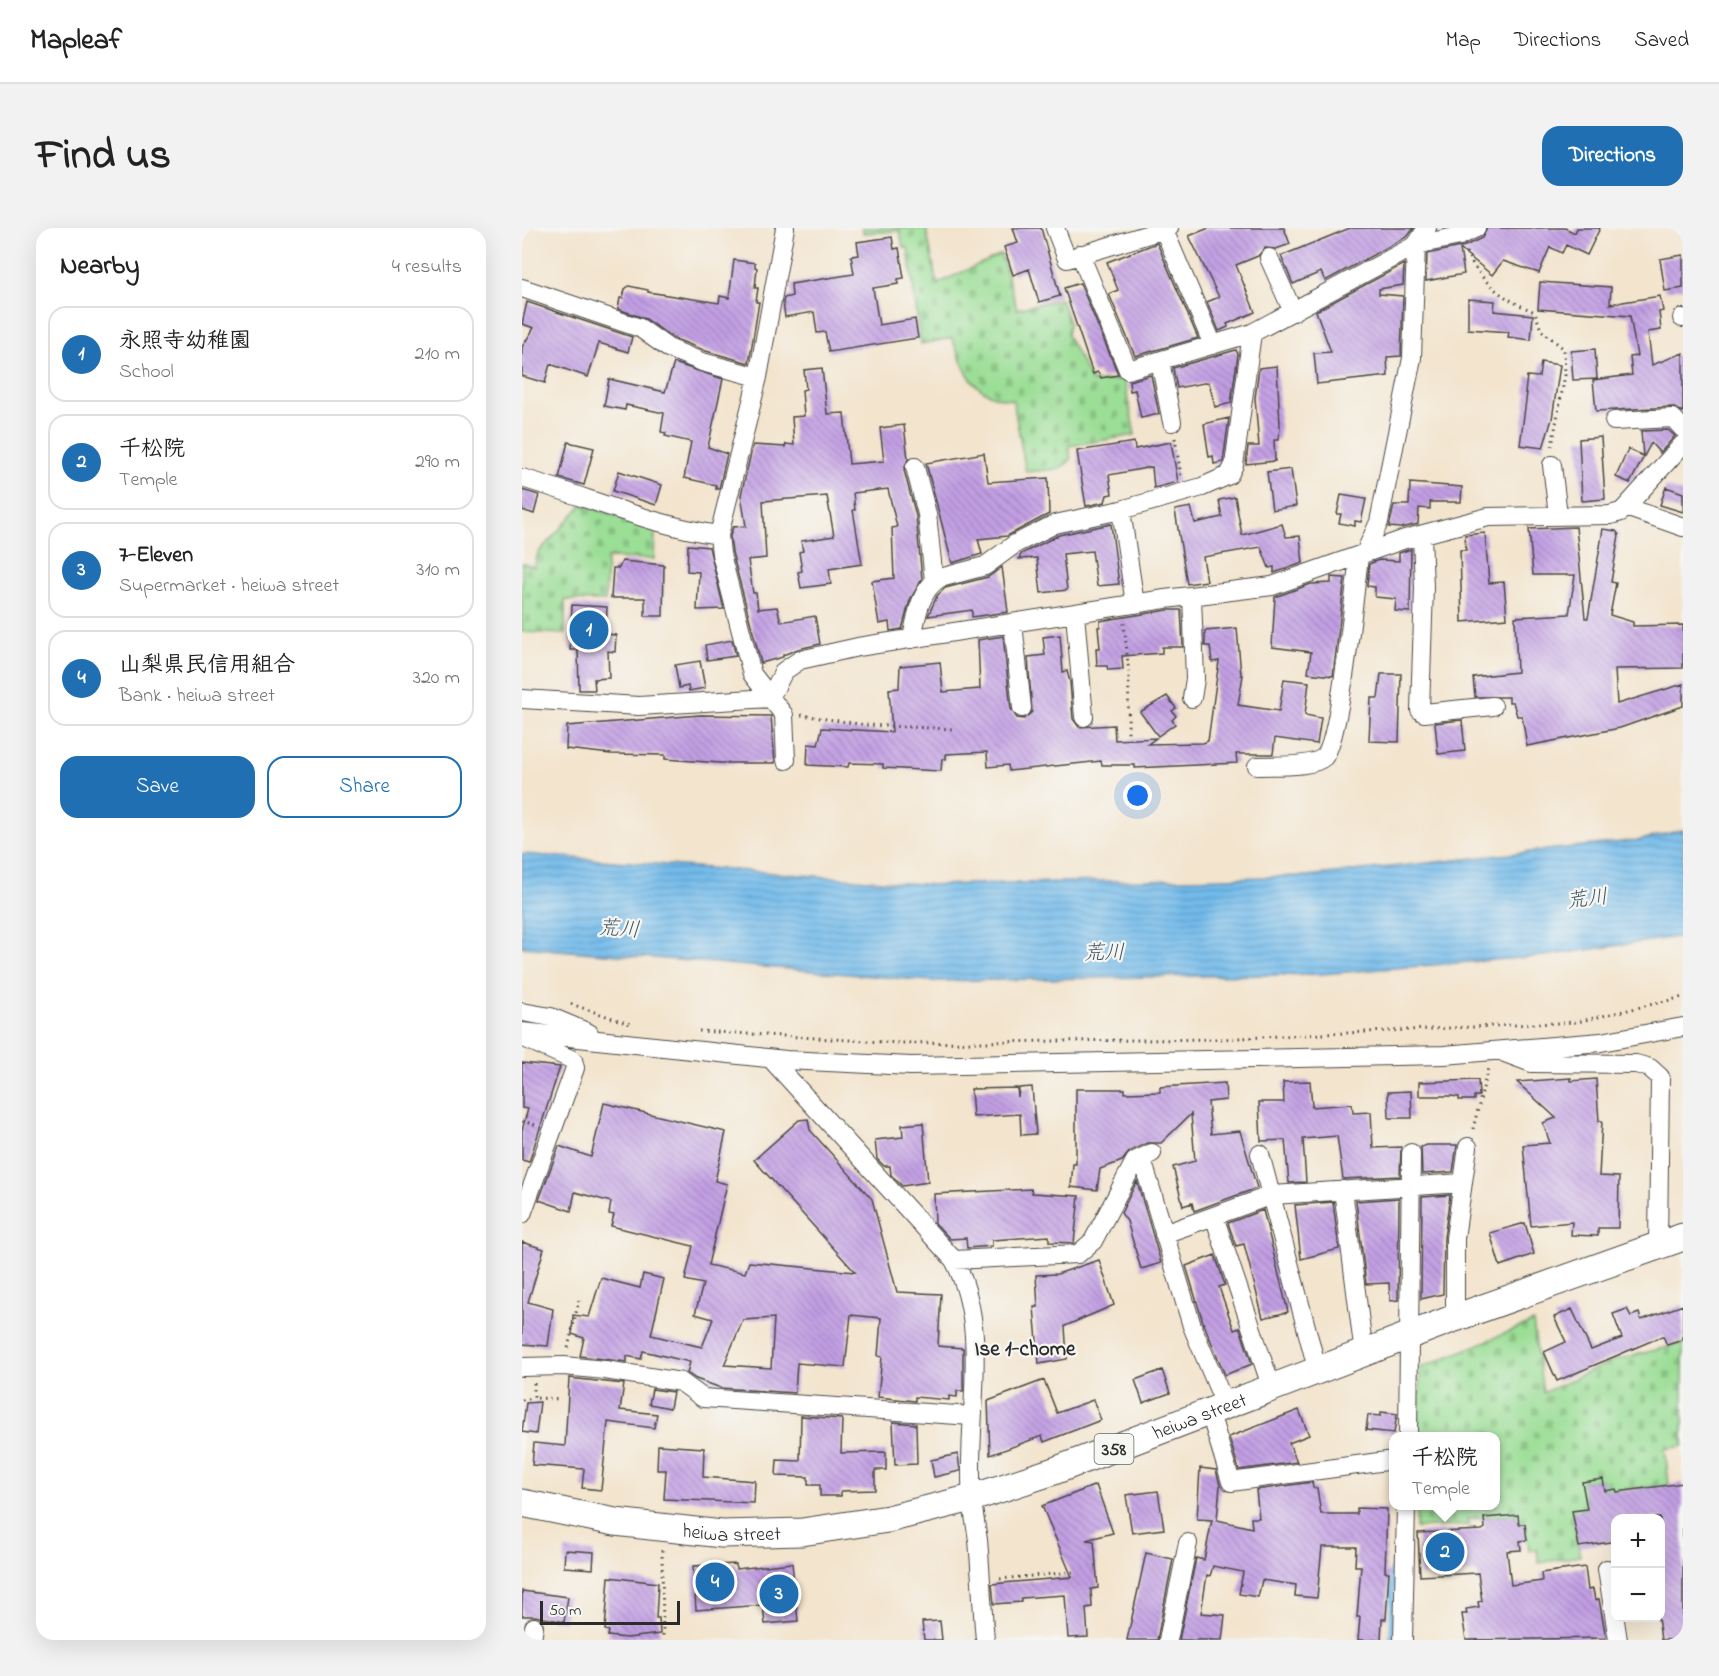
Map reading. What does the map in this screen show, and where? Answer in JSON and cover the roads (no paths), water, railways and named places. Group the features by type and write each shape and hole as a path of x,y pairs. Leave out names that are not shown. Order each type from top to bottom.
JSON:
{"highway":[{"name":"heiwa street","path":"522,1503 615,1522 722,1534 802,1532 888,1519 972,1498 1054,1471 1455,1318 1671,1241"}],"street":[{"path":"785,228 758,377 719,535 721,554 752,674 784,715 786,760"},
{"path":"1055,228 1073,256 1128,370 1252,333 1416,245 1468,232"},
{"path":"1257,766 1315,763 1325,756 1329,749 1338,708 1362,555 1379,522 1412,358 1416,245 1427,228"},
{"path":"1073,256 1166,229 1213,345"},
{"path":"1269,258 1293,312"},
{"path":"522,288 640,328 668,348 702,362 758,377"},
{"path":"912,639 924,595 934,581 985,566 1015,544 1055,524 1121,510 1184,493 1229,475 1234,465 1252,333"},
{"path":"1160,361 1172,422"},
{"path":"1614,422 1673,418 1683,429"},
{"path":"770,698 784,671 800,660 1012,623 1272,586 1422,535 1488,518 1610,515 1621,512 1683,444"},
{"path":"1552,465 1558,515"},
{"path":"915,467 927,514 934,581"},
{"path":"522,478 565,490 606,508 691,531 719,535"},
{"path":"1626,507 1683,526"},
{"path":"1121,510 1129,605"},
{"path":"1422,535 1424,588 1420,710 1424,713 1493,706"},
{"path":"1192,596 1195,680 1192,698"},
{"path":"1075,614 1084,717"},
{"path":"1012,623 1022,708"},
{"path":"522,699 639,706 770,698"},
{"path":"522,1012 551,1017 607,1040"},
{"path":"522,1032 771,1059 912,1066 1432,1056 1601,1042 1683,1027"},
{"path":"522,1037 566,1055 573,1060 575,1068 522,1214"},
{"path":"1495,1051 1532,1063 1636,1064 1650,1068 1660,1077 1671,1241"},
{"path":"771,1059 954,1260 962,1276 969,1305 976,1367 972,1416 972,1498 985,1640"},
{"path":"1455,1318 1455,1238 1468,1147"},
{"path":"1408,1432 1411,1335 1411,1153"},
{"path":"1260,1154 1318,1372"},
{"path":"954,1260 1078,1254 1093,1240 1135,1161 1147,1156 1164,1234 1218,1410 1231,1482 1389,1461"},
{"path":"1164,1234 1272,1195 1463,1183"},
{"path":"1343,1190 1364,1354"},
{"path":"1214,1216 1272,1389"},
{"path":"528,1367 564,1366 681,1382 703,1398 972,1416"},
{"path":"1403,1640 1406,1510"},
{"path":"1168,1640 1188,1543"},
{"path":"1607,1569 1618,1640"}],"water":[{"name":"荒川","path":"1683,830 1683,936 1544,956 1321,974 932,981 522,947 522,854 934,885 1307,876 1640,840"}],"waterway":[{"path":"1392,1570 1392,1640"}],"place":[{"name":"永照寺幼稚園","path":"589,630"},
{"name":"千松院","path":"1445,1552"},
{"name":"山梨県民信用組合","path":"715,1582"},
{"name":"7-Eleven","path":"779,1594"}],"district":[{"name":"Ise 1-chome","path":"1025,1348"}]}
